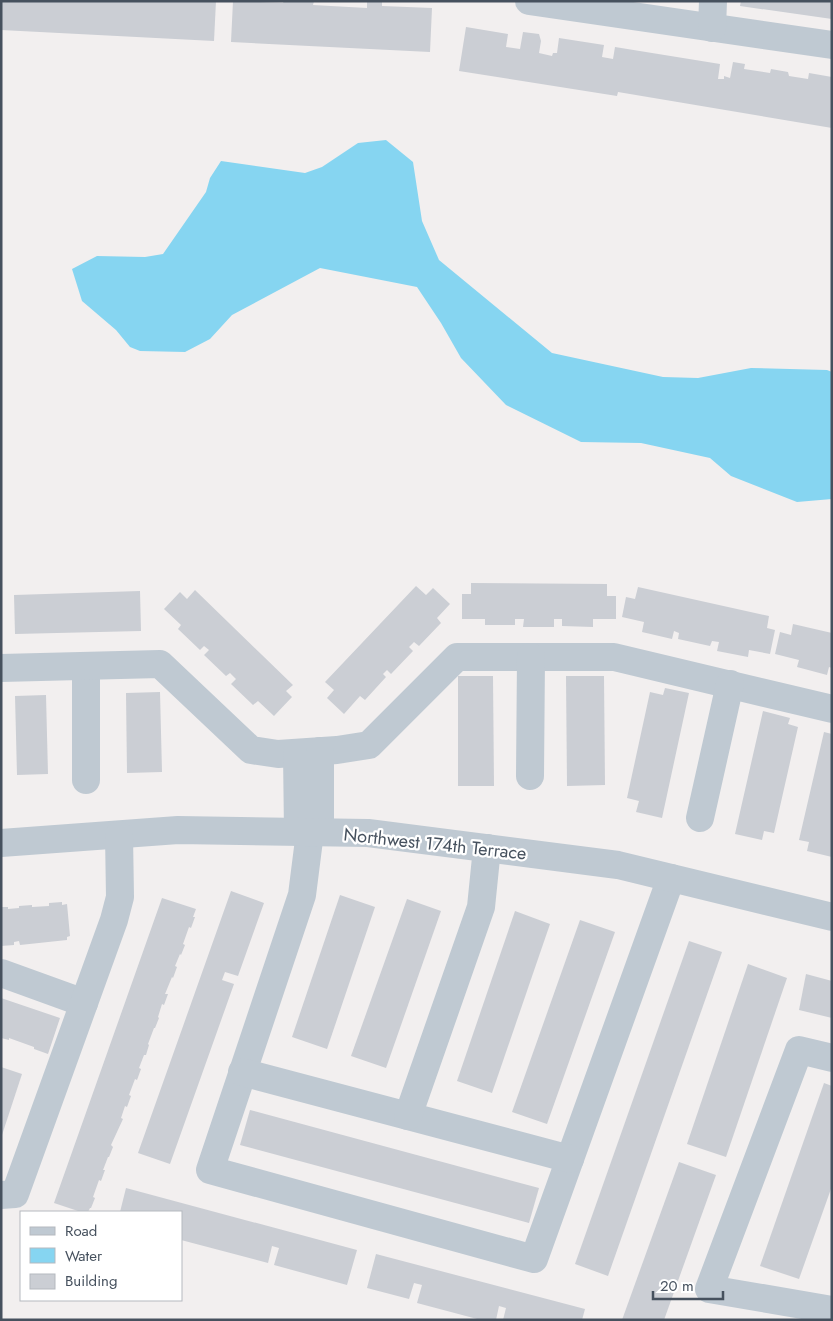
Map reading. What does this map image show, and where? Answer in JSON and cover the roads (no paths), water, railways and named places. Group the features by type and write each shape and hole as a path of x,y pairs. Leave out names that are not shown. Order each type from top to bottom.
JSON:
{"street":[{"path":"712,1 712,28"},
{"path":"533,2 832,45"},
{"path":"1,668 160,664 251,750 278,754 369,745 457,657 614,657 832,709"},
{"path":"530,657 530,776"},
{"path":"86,666 86,780"},
{"path":"700,818 730,684"},
{"path":"308,752 309,832 302,894 210,1170 534,1259 671,878"},
{"name":"Northwest 174th Terrace","path":"1,844 178,830 368,833 618,865 832,917"},
{"path":"1,1195 15,1194 114,920 120,897 119,835"},
{"path":"408,1116 481,907 487,848"},
{"path":"1,973 84,1003"},
{"path":"832,1058 798,1050 709,1289 832,1310"},
{"path":"242,1072 570,1159"}],"water":[{"path":"386,140 413,162 422,221 439,260 552,353 663,377 698,378 751,368 827,370 832,372 832,499 797,502 731,476 710,458 641,443 581,442 506,405 461,358 417,287 320,268 232,315 210,339 185,352 140,351 130,347 116,330 82,301 72,269 97,256 145,257 163,254 206,192 210,178 221,161 305,173 322,167 358,143"}]}
